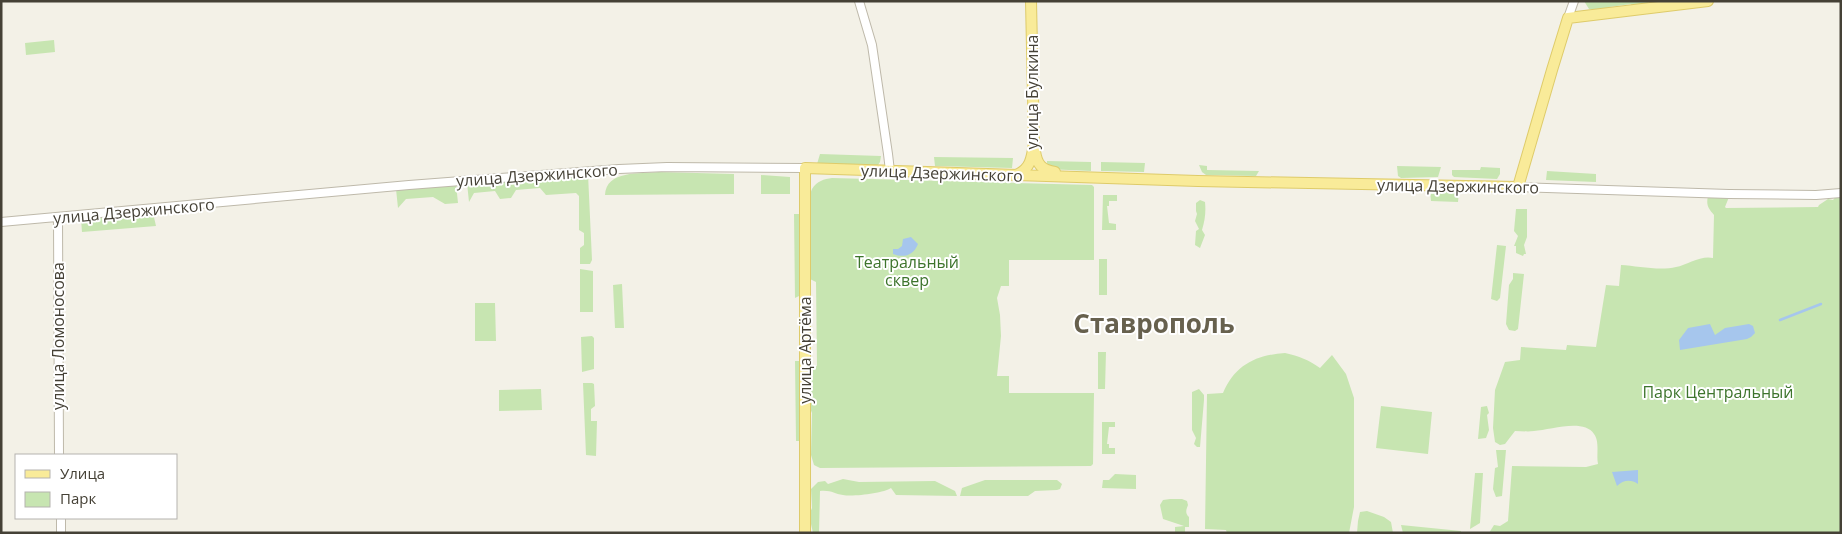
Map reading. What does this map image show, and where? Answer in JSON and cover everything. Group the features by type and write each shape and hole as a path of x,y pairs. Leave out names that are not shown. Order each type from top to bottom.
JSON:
{"main road":[{"name":"улица Булкина","path":"1016,175 1023,172 1030,163 1034,143 1031,1"},
{"path":"1518,187 1568,18 1708,1"},
{"name":"улица Дзержинского","path":"1034,143 1037,161 1043,169 1075,177"},
{"name":"улица Дзержинского","path":"805,168 1227,182 1518,187"},
{"name":"улица Артёма","path":"805,168 805,533"}],"street":[{"path":"859,1 872,45 890,171"},
{"path":"1568,18 1574,1"},
{"name":"улица Дзержинского","path":"1,222 619,169 667,166 805,168"},
{"name":"улица Дзержинского","path":"1518,187 1816,195 1841,194"},
{"name":"улица Ломоносова","path":"58,218 59,454"},
{"path":"60,519 61,533"}],"green space":[{"path":"1584,1 1649,1 1647,4 1632,7 1631,4 1609,7 1604,10 1589,9"},
{"path":"54,40 55,52 26,55 25,43"},
{"path":"820,154 881,156 878,165 817,164"},
{"path":"934,157 1013,158 1012,168 935,166"},
{"path":"1047,161 1091,162 1091,171 1047,169"},
{"path":"1101,162 1145,163 1144,172 1101,171"},
{"path":"1199,165 1207,166 1207,170 1259,171 1256,176 1206,175 1202,172"},
{"path":"1397,166 1441,167 1438,177 1401,178 1398,176"},
{"path":"1481,167 1500,168 1500,174 1497,179 1454,177 1452,175 1452,170 1480,170"},
{"path":"1547,171 1596,174 1596,182 1546,180"},
{"path":"659,172 734,174 734,194 605,195 611,181 618,177"},
{"path":"588,174 592,260 590,264 580,264 580,248 584,245 584,233 579,230 579,196 576,193 546,195 540,188 516,190 511,198 500,199 495,191 474,193 469,202 467,183"},
{"path":"761,175 790,177 790,194 761,194"},
{"name":"Театральный сквер","path":"832,178 1092,185 1094,187 1094,260 1009,260 1009,286 1001,286 997,298 1001,336 997,376 1009,376 1009,393 1094,393 1093,464 1091,466 820,468 814,465 811,455 810,369 817,366 816,282 810,279 809,205 810,195 814,186 821,181"},
{"path":"456,184 458,203 445,204 433,197 406,199 398,208 396,189"},
{"path":"1430,191 1459,191 1458,202 1431,201"},
{"name":"Парк Центральный","path":"1841,191 1841,533 1489,533 1494,525 1500,526 1508,521 1512,466 1586,467 1598,464 1596,437 1589,429 1583,427 1566,426 1532,431 1515,431 1505,444 1500,445 1495,442 1493,428 1495,390 1505,362 1520,360 1521,347 1566,350 1567,345 1596,347 1606,285 1619,286 1621,265 1670,268 1708,257 1713,258 1714,215 1708,206 1708,196 1731,192 1726,208 1818,207 1828,199 1833,200"},
{"path":"1103,195 1117,195 1117,201 1109,201 1109,206 1107,206 1109,223 1116,224 1116,230 1102,230"},
{"path":"1200,200 1205,202 1205,219 1202,230 1205,235 1200,248 1195,245 1196,231 1199,229 1195,221 1197,214 1196,203"},
{"path":"1516,209 1527,209 1527,237 1524,245 1526,254 1523,256 1516,253 1516,246 1514,246 1518,236 1514,231"},
{"path":"153,213 156,226 82,232 81,219"},
{"path":"794,214 799,214 799,296 795,298"},
{"path":"1497,245 1506,246 1500,298 1497,301 1491,299"},
{"path":"1099,259 1107,259 1107,295 1099,295"},
{"path":"580,269 593,271 593,312 580,312"},
{"path":"1513,273 1524,274 1518,329 1515,331 1509,330 1506,324 1509,285 1513,279"},
{"path":"622,284 624,328 615,328 613,285"},
{"path":"475,303 495,303 496,341 475,341"},
{"path":"592,336 594,338 594,369 582,372 581,337"},
{"path":"1098,352 1106,352 1105,389 1098,389"},
{"path":"1285,353 1295,355 1320,368 1332,355 1346,374 1354,398 1354,507 1349,533 1227,533 1226,530 1205,529 1207,394 1223,393 1234,375 1248,363 1265,356"},
{"path":"795,361 800,361 800,441 796,441"},
{"path":"583,383 594,384 595,406 591,409 591,421 597,421 596,456 586,455"},
{"path":"541,389 542,410 499,411 499,390"},
{"path":"1199,389 1204,395 1204,400 1200,447 1197,447 1194,444 1196,438 1192,430 1192,392"},
{"path":"1381,406 1432,412 1428,454 1376,448"},
{"path":"1487,406 1489,430 1486,438 1478,439 1481,407"},
{"path":"1102,422 1115,422 1115,427 1109,427 1107,444 1109,444 1109,448 1115,448 1115,454 1102,454"},
{"path":"1496,450 1506,450 1502,496 1496,497 1493,489 1495,468 1498,467"},
{"path":"1475,473 1483,473 1480,523 1470,529"},
{"path":"1115,474 1136,475 1136,489 1102,488 1103,480 1109,480"},
{"path":"843,479 859,482 935,481 955,491 957,496 896,495 891,488 875,493 854,495 820,491 819,533 813,533 809,515 812,508 811,489 818,482 825,481 828,484"},
{"path":"985,480 1057,480 1062,484 1060,489 1035,491 1028,496 960,496 962,488"},
{"path":"1163,500 1187,501 1186,511 1189,517 1189,527 1185,527 1185,533 1175,533 1175,527 1184,526 1163,519 1160,505"},
{"path":"1367,511 1384,517 1391,522 1393,533 1357,533 1360,512"},
{"path":"1401,525 1461,531 1461,533 1403,533"}],"water":[{"path":"911,237 918,244 914,251 904,256 893,254 893,249 898,249 902,246 903,239"},
{"path":"1710,324 1715,335 1725,328 1749,324 1753,326 1755,333 1747,339 1680,350 1679,340 1688,328"},
{"path":"1638,470 1638,484 1633,481 1627,481 1617,486 1612,472"}],"waterway":[{"path":"1780,320 1821,304"}],"district":[{"name":"Ставрополь","path":"1154,323"}]}
